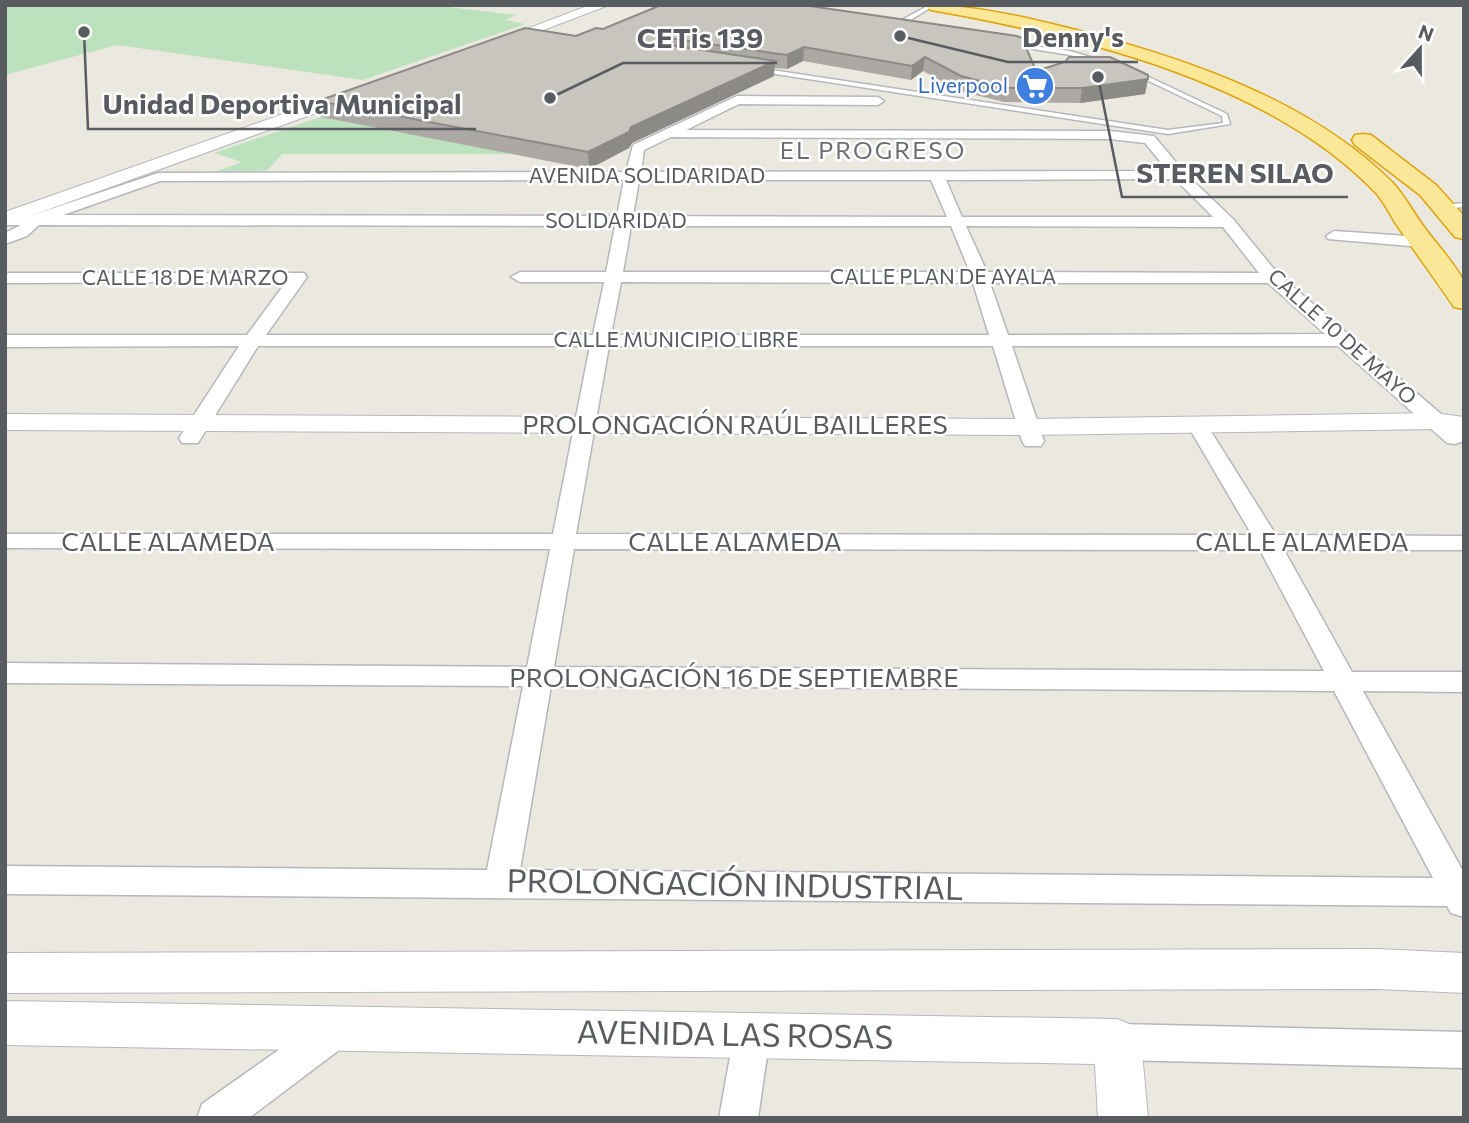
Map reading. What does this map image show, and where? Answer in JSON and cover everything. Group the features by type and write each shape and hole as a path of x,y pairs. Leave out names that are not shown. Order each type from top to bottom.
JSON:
{"highway":[{"path":"932,5 1056,29 1133,51 1200,75 1277,111 1340,150 1385,189 1464,301"},
{"path":"988,5 1076,22 1157,45 1225,70 1319,114"},
{"path":"1342,127 1376,148 1457,216"}],"street":[{"path":"473,52 603,5"},
{"path":"17,220 382,84"},
{"path":"501,883 638,148 737,100 878,101"},
{"name":"CALLE 10 DE MAYO","path":"668,134 1110,135 1149,139 1179,175 1227,222 1272,278 1454,430"},
{"name":"AVENIDA SOLIDARIDAD","path":"5,239 20,233 17,220 158,177 1179,175"},
{"path":"937,176 980,277 1031,434"},
{"name":"SOLIDARIDAD","path":"17,220 1227,222"},
{"path":"1334,236 1422,242"},
{"name":"CALLE 18 DE MARZO","path":"5,278 298,277 253,340 195,431"},
{"name":"CALLE PLAN DE AYALA","path":"520,277 1272,278"},
{"name":"CALLE MUNICIPIO LIBRE","path":"5,341 1346,340"},
{"name":"PROLONGACIÓN RAÚL BAILLERES","path":"5,422 195,431"},
{"name":"PROLONGACIÓN RAÚL BAILLERES","path":"5,438 195,431 1203,435 1454,430"},
{"path":"1203,435 1267,541 1462,896"},
{"name":"CALLE ALAMEDA","path":"5,541 1464,543"},
{"name":"PROLONGACIÓN 16 DE SEPTIEMBRE","path":"5,673 1464,682"},
{"name":"PROLONGACIÓN INDUSTRIAL","path":"5,880 501,883 1462,896"},
{"path":"5,973 1378,970 1464,973"},
{"name":"AVENIDA LAS ROSAS","path":"5,1023 1117,1042 1464,1051"},
{"path":"216,1118 338,1029"},
{"path":"738,1118 752,1035"},
{"path":"1117,1042 1123,1118"}],"lane":[{"path":"881,24 906,24 932,5"},
{"path":"996,41 1070,52 1103,61"},
{"path":"743,67 1168,132 1227,124 1225,115 1125,67"}],"green space":[{"path":"5,5 432,5 516,15 505,20 525,24 363,80 117,45 5,75"},
{"path":"321,117 512,154 282,154 268,170 212,173 242,162 214,153"}],"building":[{"path":"661,5 803,5 1017,36 1022,38 1036,71 1065,62 1069,57 1110,57 1148,75 1148,79 1082,88 1006,88 961,76 925,57 912,66 804,47 787,55 661,37 655,43 775,61 631,127 629,132 588,152 318,101 525,28 576,36 596,28 603,29"}],"place":[{"name":"Unidad Deportiva Municipal","path":"84,32"},
{"name":"Denny's","path":"900,36"},
{"name":"STEREN SILAO","path":"1098,77"},
{"name":"Liverpool","path":"1035,86"},
{"name":"CETis 139","path":"550,98"}],"district":[{"name":"EL PROGRESO","path":"873,151"}]}
